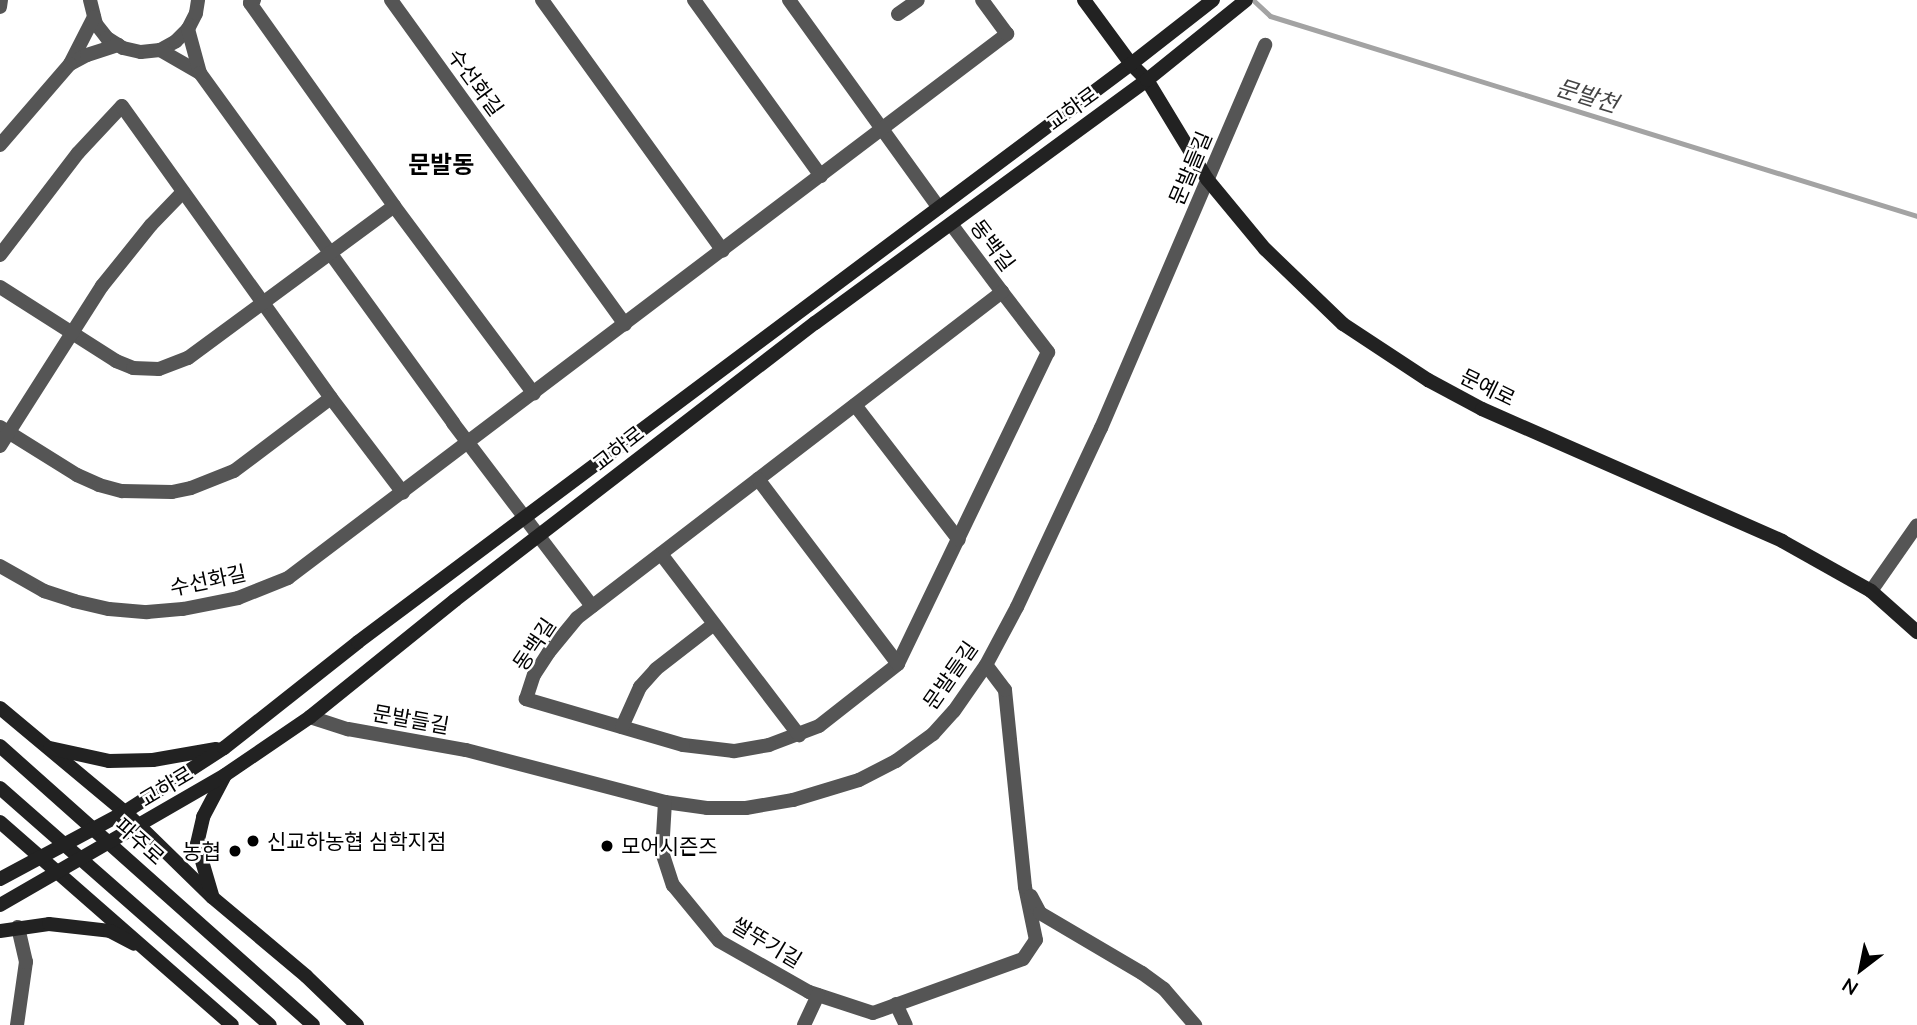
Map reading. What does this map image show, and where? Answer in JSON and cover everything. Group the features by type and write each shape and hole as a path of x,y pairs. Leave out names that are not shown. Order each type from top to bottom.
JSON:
{"street":[{"path":"0,7 1,0"},
{"path":"90,0 94,17 107,38 118,45 141,52 160,50 176,41 188,29 196,13 198,0"},
{"path":"254,0 250,3 394,206 534,394"},
{"name":"수선화길","path":"391,0 625,325"},
{"path":"542,0 723,251"},
{"path":"694,0 821,176"},
{"path":"789,0 939,208"},
{"path":"898,14 918,0"},
{"name":"수선화길","path":"0,566 44,590 109,609 147,612 207,606 238,598 288,578 1007,34 982,0"},
{"name":"문예로","path":"1084,0 1131,64 1147,80 1208,179 1299,285 1343,324 1417,374 1494,414 1782,541 1871,591 1917,632"},
{"name":"교하로","path":"0,905 140,827 225,775 310,717 815,323 1147,80 1246,0"},
{"name":"교하로","path":"0,879 39,856 125,813 225,748 358,642 1210,3"},
{"path":"70,64 94,17"},
{"path":"188,29 200,73 468,443 592,606"},
{"path":"0,145 6,126 70,64 87,55 118,45"},
{"name":"문발들길","path":"310,717 348,729 466,750 666,803 707,808 746,808 793,800 859,780 895,761 933,734 986,665 1017,607 1101,428 1265,45"},
{"path":"160,50 200,73"},
{"path":"0,256 78,153 122,106 331,398 403,493"},
{"path":"0,446 4,429 123,258 183,192"},
{"path":"0,287 71,334 133,368 159,369 188,358 394,206"},
{"name":"동백길","path":"951,224 1048,352 898,664 819,726 799,735 746,749 710,750 526,699 534,675 549,652 592,606 1002,292"},
{"path":"4,429 77,475 99,485 122,491 172,492 191,488 234,471 331,398"},
{"path":"855,405 959,540"},
{"path":"758,479 898,664"},
{"path":"1871,591 1917,525"},
{"path":"661,554 799,735"},
{"path":"622,727 640,687 656,669 714,624"},
{"name":"쌀뚜기길","path":"666,803 662,852 673,885 719,941 818,995 873,1013 1023,959 1036,940 1026,887 1005,690 986,665"},
{"path":"0,708 125,813 212,897 306,976 358,1025"},
{"name":"파주로","path":"0,746 313,1025"},
{"path":"48,747 109,761 153,760 225,748"},
{"path":"212,897 197,844 203,817 225,775"},
{"path":"0,788 270,1025"},
{"path":"0,822 156,955 232,1025"},
{"name":"쌀뚜기길","path":"1026,887 1040,913 1142,973 1164,989 1195,1025"},
{"path":"0,930 49,923 110,931 156,955"},
{"path":"17,1025 26,962 18,927"},
{"path":"804,1025 818,995"},
{"path":"874,1025 889,1007 906,1025"}],"waterway":[{"name":"문발천","path":"1253,0 1270,16 1917,216"}],"place":[{"name":"신교하농협 심학지점","path":"253,841"},
{"name":"모어시즌즈","path":"607,846"},
{"name":"농협","path":"235,851"}],"district":[{"name":"문발동","path":"441,165"}]}
